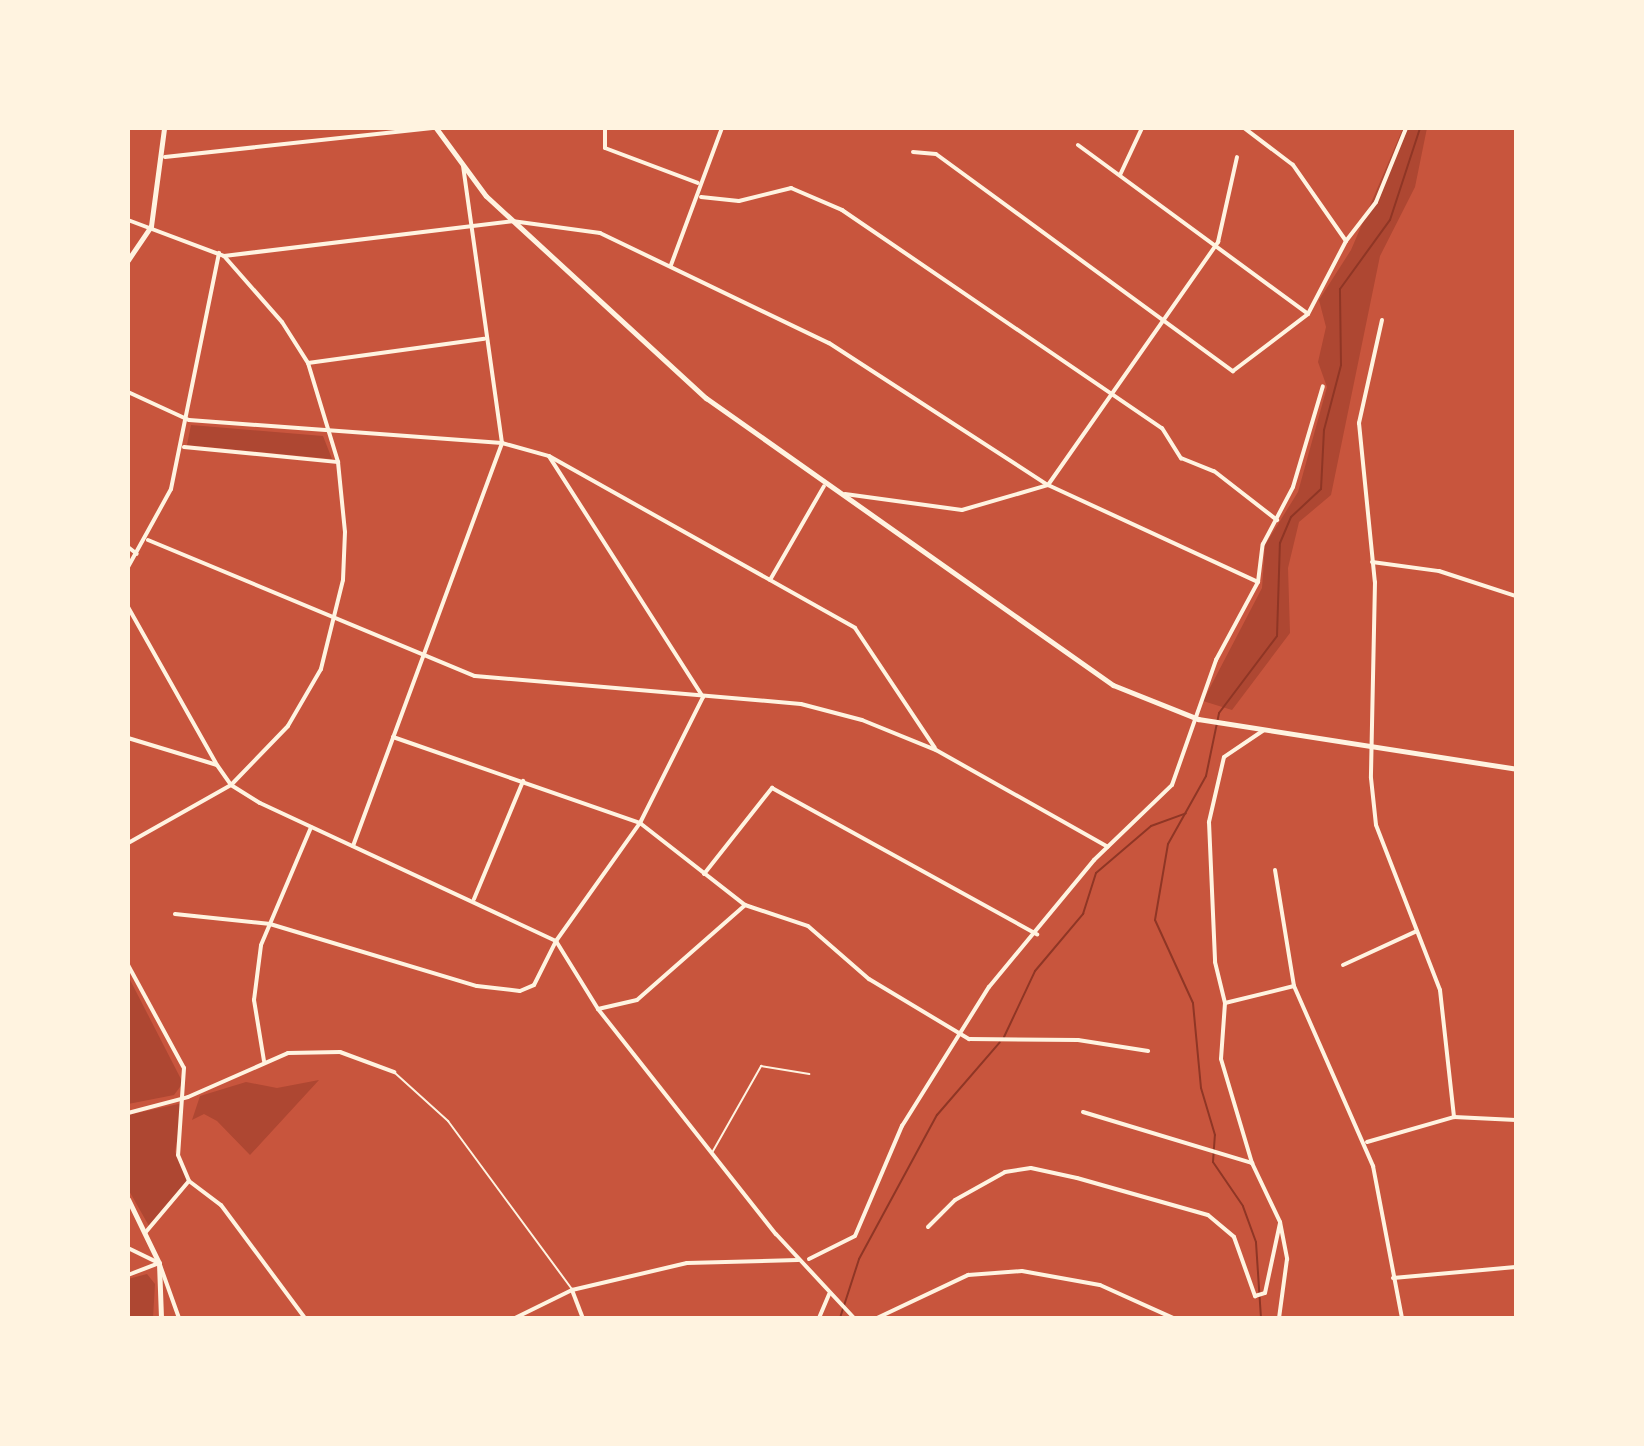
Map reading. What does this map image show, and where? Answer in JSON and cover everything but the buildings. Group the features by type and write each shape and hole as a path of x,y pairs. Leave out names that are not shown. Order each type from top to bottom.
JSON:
{"street":[{"path":"128,260 151,226 165,157 164,128"},
{"path":"165,157 434,128 512,221 706,398 831,491 1113,685 1206,721 1516,769"},
{"path":"605,128 605,148 698,183"},
{"path":"671,265 701,197 698,183 722,128"},
{"path":"1120,175 1142,128"},
{"path":"913,152 936,154 1159,320 1233,371 1308,314 1346,254 1346,241 1293,165 1244,128"},
{"path":"1346,241 1376,202 1406,128"},
{"path":"1078,145 1218,242 1308,314"},
{"path":"831,491 916,509 962,510 1048,485 1159,320 1218,242 1237,157"},
{"path":"353,846 502,443 485,339 463,164"},
{"path":"701,197 739,201 791,188 828,203 883,234 1107,396 1169,434 1181,458 1214,471 1277,520"},
{"path":"128,220 151,226 222,255 512,221 574,225 671,265 829,343 1048,485 1258,582"},
{"path":"128,843 231,785 288,726 321,669 335,617 345,532 338,462 308,363 222,255"},
{"path":"128,567 148,540 184,447 222,255"},
{"path":"1382,320 1359,423 1372,562 1372,747 1376,825 1440,990 1454,1117"},
{"path":"308,363 485,339"},
{"path":"809,1259 855,1236 902,1126 989,987 1108,847 1172,785 1198,719 1216,660 1258,582 1263,544 1277,520 1323,386"},
{"path":"128,392 189,420 502,443 549,456 855,628 916,709 936,750"},
{"path":"184,447 338,462"},
{"path":"549,456 703,697"},
{"path":"770,580 824,486"},
{"path":"148,540 423,656 517,683 801,704 936,750 1108,847"},
{"path":"128,547 137,554"},
{"path":"1372,562 1439,571 1516,596"},
{"path":"128,607 231,785 311,827 474,899 556,941 598,1009 798,1260 853,1318"},
{"path":"175,914 270,924 477,986 520,991 534,985 556,941 640,823 703,697"},
{"path":"1264,730 1224,757 1211,798 1215,962 1225,1003 1221,1059 1252,1163 1280,1222 1287,1259 1279,1318"},
{"path":"393,737 640,823 745,905 808,926 869,979 961,1034 990,1041 1148,1051"},
{"path":"128,738 217,765"},
{"path":"474,899 523,781"},
{"path":"704,874 772,788 1037,934"},
{"path":"264,1061 254,1000 270,924 311,827"},
{"path":"1275,870 1294,986 1365,1143 1402,1318"},
{"path":"598,1009 637,1000 745,905"},
{"path":"1343,965 1418,931"},
{"path":"128,965 184,1068 188,1097 178,1155 189,1181 221,1205 305,1318"},
{"path":"1225,1003 1294,986"},
{"path":"128,1113 188,1097 264,1061 320,1050 394,1072"},
{"path":"1083,1112 1252,1163"},
{"path":"1365,1143 1454,1117 1516,1120"},
{"path":"928,1227 955,1200 1005,1172 1031,1168 1208,1215 1234,1237 1255,1296 1265,1293 1280,1222"},
{"path":"145,1233 189,1181"},
{"path":"128,1199 159,1263 179,1318"},
{"path":"128,1248 159,1263"},
{"path":"515,1318 572,1290 687,1263 798,1260"},
{"path":"128,1275 159,1263"},
{"path":"159,1263 161,1318"},
{"path":"1393,1278 1516,1267"},
{"path":"877,1318 968,1275 1022,1271 1100,1285 1173,1318"},
{"path":"572,1290 583,1318"},
{"path":"819,1318 829,1294"}],"lane":[{"path":"713,1152 761,1066 809,1074"},
{"path":"394,1072 448,1121 572,1290"}],"shaded area":[{"path":"1403,128 1427,128 1415,187 1380,256 1331,495 1299,522 1288,568 1290,633 1232,710 1203,701 1262,588 1265,545 1298,492 1327,387 1318,362 1326,327 1319,300 1351,250"},
{"path":"191,425 323,436 332,459 187,445"},
{"path":"128,976 183,1083 174,1095 128,1104"},
{"path":"319,1080 250,1155 217,1121 204,1114 192,1120 200,1096 246,1082 277,1088"},
{"path":"183,1103 175,1152 190,1179 149,1226 128,1189 128,1115"},
{"path":"147,1274 155,1284 153,1318 128,1318 128,1279"}],"waterway":[{"path":"1261,1318 1256,1242 1243,1206 1213,1162 1215,1135 1201,1088 1193,1003 1155,920 1168,844 1206,776 1219,713 1277,636 1280,543 1291,517 1321,489 1324,430 1341,365 1340,289 1390,220 1420,128"},
{"path":"1004,1037 1035,971 1083,914 1096,873 1151,826 1186,813"},
{"path":"840,1318 859,1259 937,1115 1000,1042"}]}
